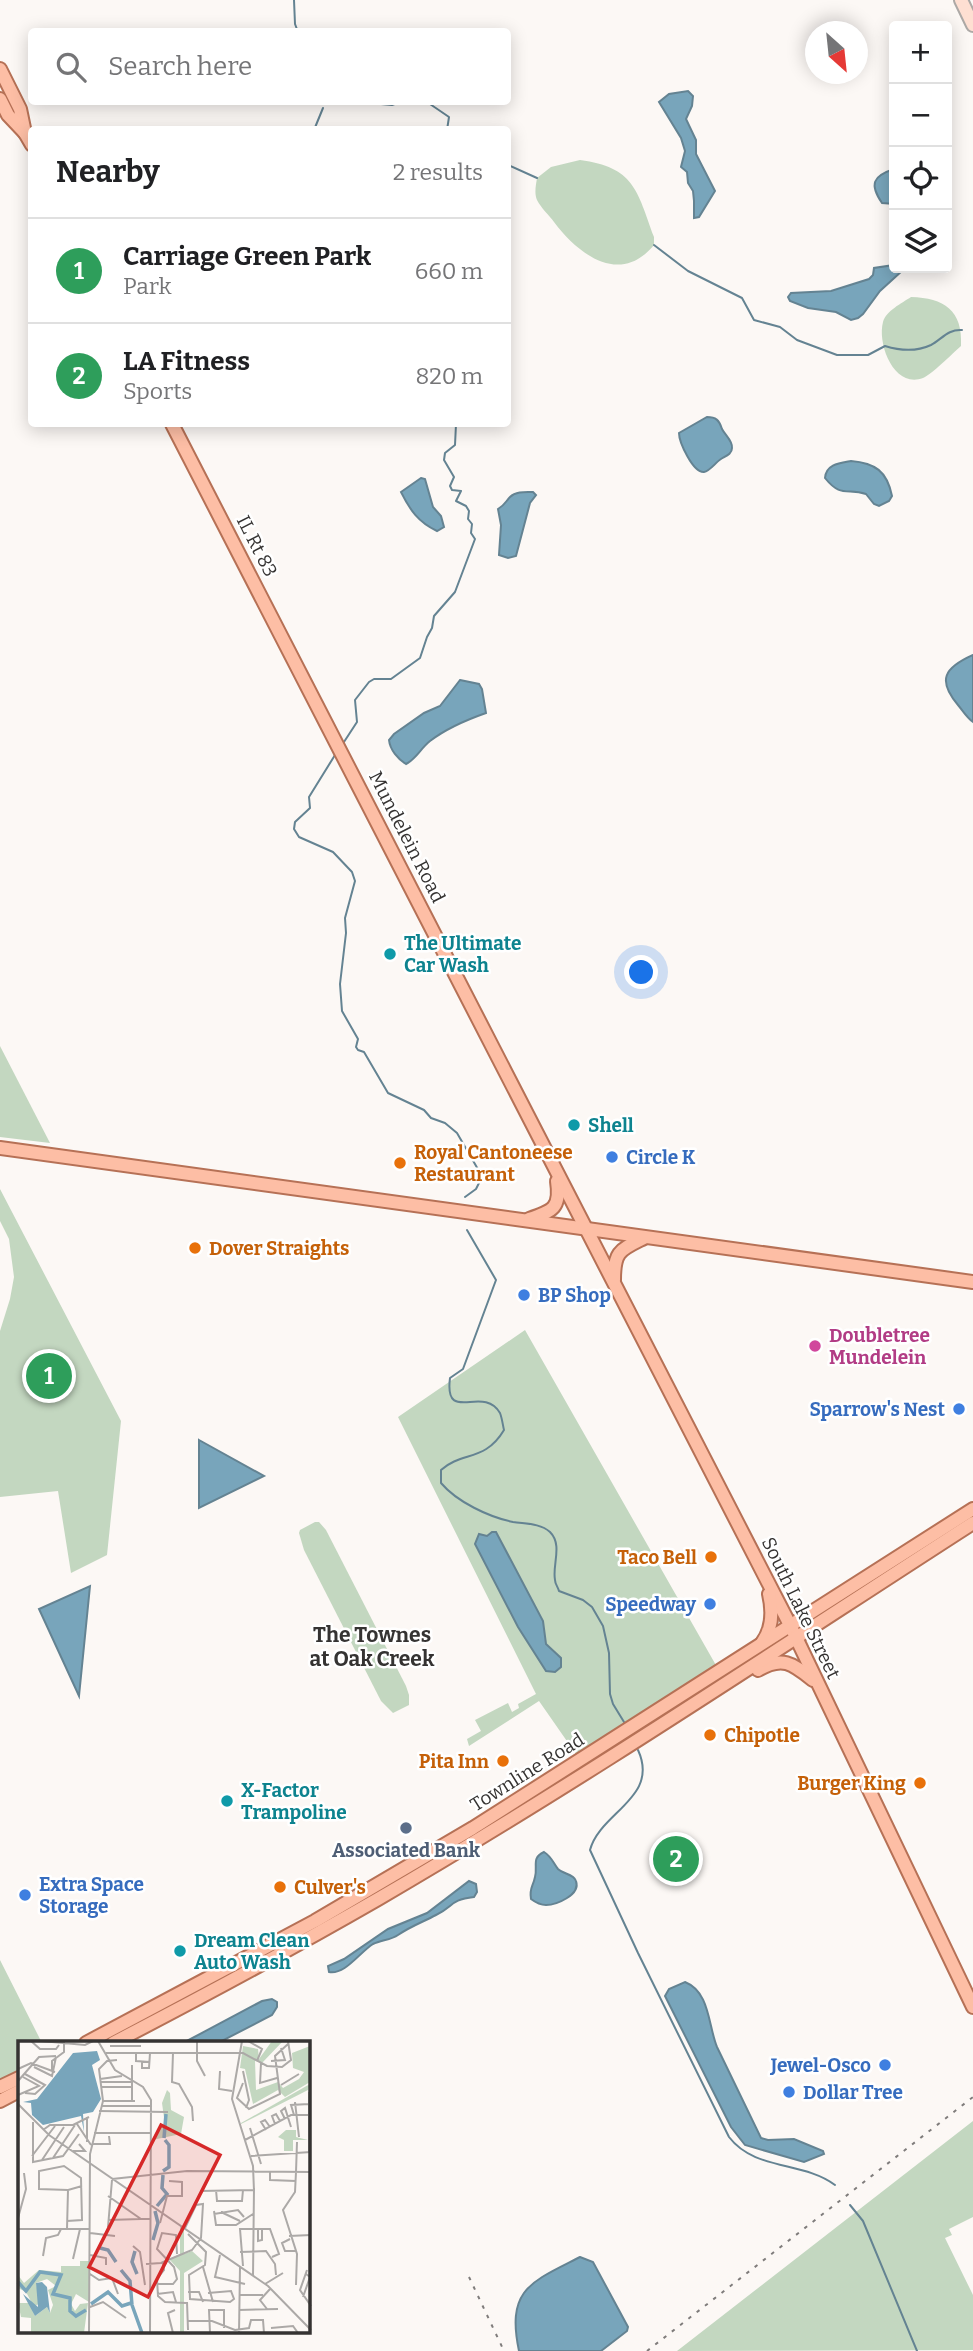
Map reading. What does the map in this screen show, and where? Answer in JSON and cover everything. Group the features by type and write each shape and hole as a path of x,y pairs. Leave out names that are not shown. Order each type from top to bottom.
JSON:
{"main road":[{"path":"0,69 20,109 28,136"},
{"path":"0,99 8,115 28,138"},
{"name":"IL Rt 83","path":"174,427 308,687"},
{"name":"Mundelein Road","path":"308,687 586,1229"},
{"path":"0,1148 973,1282"},
{"path":"526,1221 551,1211 557,1204 559,1195 556,1173"},
{"name":"South Lake Street","path":"586,1229 793,1632 973,2007"},
{"path":"614,1283 614,1261 617,1253 645,1238"},
{"name":"Townline Road","path":"117,2041 381,1897 558,1790 720,1686 793,1632 973,1508"},
{"name":"Townline Road","path":"90,2041 390,1878 758,1648 793,1632 973,1523"},
{"path":"758,1648 770,1630 772,1618 765,1577"},
{"path":"720,1686 743,1679 769,1664 778,1662 790,1663 817,1682"},
{"path":"0,2087 18,2078"},
{"path":"0,2101 18,2092"}],"street":[{"path":"961,0 973,25"}],"green space":[{"path":"580,160 612,168 631,184 643,206 654,237 654,245 641,257 628,263 614,264 588,255 564,234 537,200 537,178 551,167"},
{"path":"911,297 933,300 949,308 959,323 961,334 961,346 927,376 913,380 896,371 890,362 885,352 882,331 887,314"},
{"path":"0,1046 50,1143 0,1137"},
{"path":"0,1189 121,1421 107,1555 71,1573 58,1491 0,1497 0,1331 14,1277 9,1239 0,1221"},
{"path":"525,1330 717,1667 578,1757 539,1701 469,1746 467,1739 481,1731 475,1720 508,1703 512,1712 519,1708 518,1704 536,1694 398,1417"},
{"path":"319,1522 326,1530 406,1686 409,1705 393,1713 381,1701 304,1550 300,1530"},
{"path":"0,1960 41,2041 18,2041 18,2071 0,2080"},
{"path":"973,2121 973,2217 949,2229 952,2235 945,2238 973,2295 973,2350 677,2351"}],"water":[{"path":"688,91 693,96 686,119 696,140 696,154 715,191 699,217 694,218 693,191 688,183 687,172 681,167 685,151 681,138 659,102 669,94"},
{"path":"889,171 889,204 882,203 875,191 875,182"},
{"path":"889,266 889,273 900,273 880,291 858,318 851,320 836,312 808,308 790,301 788,297 791,293 831,291 869,279 874,268"},
{"path":"707,417 718,421 732,448 728,455 704,472 695,468 691,462 679,433"},
{"path":"851,461 873,466 883,474 892,496 889,501 879,506 866,494 840,490 825,478 831,467"},
{"path":"421,478 425,479 433,507 441,516 444,527 437,531 415,515 401,492"},
{"path":"533,492 536,495 530,503 516,556 508,558 499,555 501,525 498,509 515,494"},
{"path":"973,655 973,722 951,696 946,682 955,665"},
{"path":"460,680 479,684 486,713 436,736 406,764 400,760 389,740 424,713 440,706"},
{"path":"199,1440 264,1476 199,1508"},
{"path":"496,1532 543,1621 546,1644 561,1658 561,1667 555,1672 546,1671 518,1627 475,1544 479,1534 487,1536"},
{"path":"90,1586 79,1696 39,1609"},
{"path":"544,1852 558,1869 575,1879 577,1886 567,1898 546,1905 531,1899 536,1860"},
{"path":"469,1881 476,1884 477,1892 474,1897 456,1902 395,1937 373,1944 346,1967 329,1972 328,1966 344,1959 388,1929 427,1913"},
{"path":"685,1982 699,1993 704,2001 717,2047 761,2138 794,2139 823,2151 824,2154 804,2162 745,2145 731,2127 665,1996 669,1989"},
{"path":"272,1999 277,2002 272,2015 222,2041 187,2041 262,2001"},
{"path":"580,2257 593,2262 628,2327 627,2331 601,2351 519,2351 516,2314 526,2290 536,2281"}],"waterway":[{"path":"294,0 296,28"},
{"path":"431,105 449,117 448,126"},
{"path":"316,126 323,108"},
{"path":"511,166 537,178"},
{"path":"654,245 688,271 742,298 754,320 780,327 797,340 837,355 868,355 885,346 903,350 920,349 949,333 962,330"},
{"path":"342,745 357,722 355,700 369,682 374,679 391,679 420,658 434,616 455,592 475,539 471,533 469,511 466,506 456,501 461,491 452,490 450,486 454,477 444,460 445,453 455,445 456,427"},
{"path":"335,755 309,797 310,808 295,822 294,829 299,837 333,852 352,872 355,881 345,918 346,933 340,984 342,1011 358,1039 356,1047 364,1052 388,1093 424,1110 431,1118 445,1123 457,1133 479,1171 480,1181 476,1189 465,1197"},
{"path":"467,1230 496,1280 463,1369 450,1378 450,1392 453,1399 459,1402 484,1402 493,1405 500,1413 504,1430 489,1447 457,1460 441,1470 441,1483 464,1502 484,1512 513,1522 537,1525 554,1537 555,1583 559,1591 583,1600 592,1607 603,1626 609,1653 610,1694 624,1722"},
{"path":"638,1750 643,1767 641,1781 635,1793 596,1837 590,1850 729,2137 752,2155 809,2172 835,2185"},
{"path":"850,2205 863,2221 917,2351"}],"railway":[{"path":"647,2351 973,2097"},
{"path":"469,2277 504,2351"}],"place":[{"name":"The Ultimate Car Wash","path":"390,954"},
{"name":"Shell","path":"574,1125"},
{"name":"Circle K","path":"612,1157"},
{"name":"Royal Cantoneese Restaurant","path":"400,1163"},
{"name":"Dover Straights","path":"195,1248"},
{"name":"BP Shop","path":"524,1295"},
{"name":"Doubletree Mundelein","path":"815,1346"},
{"name":"Carriage Green Park","path":"49,1376"},
{"name":"Sparrow's Nest","path":"959,1409"},
{"name":"Taco Bell","path":"711,1557"},
{"name":"Speedway","path":"710,1604"},
{"name":"Chipotle","path":"710,1735"},
{"name":"Pita Inn","path":"503,1761"},
{"name":"Burger King","path":"920,1783"},
{"name":"X-Factor Trampoline","path":"227,1801"},
{"name":"Associated Bank","path":"406,1828"},
{"name":"LA Fitness","path":"676,1859"},
{"name":"Culver's","path":"280,1887"},
{"name":"Extra Space Storage","path":"25,1895"},
{"name":"Dream Clean Auto Wash","path":"180,1951"},
{"name":"Jewel-Osco","path":"885,2065"},
{"name":"Dollar Tree","path":"789,2092"}],"district":[{"name":"The Townes at Oak Creek","path":"372,1647"}]}
